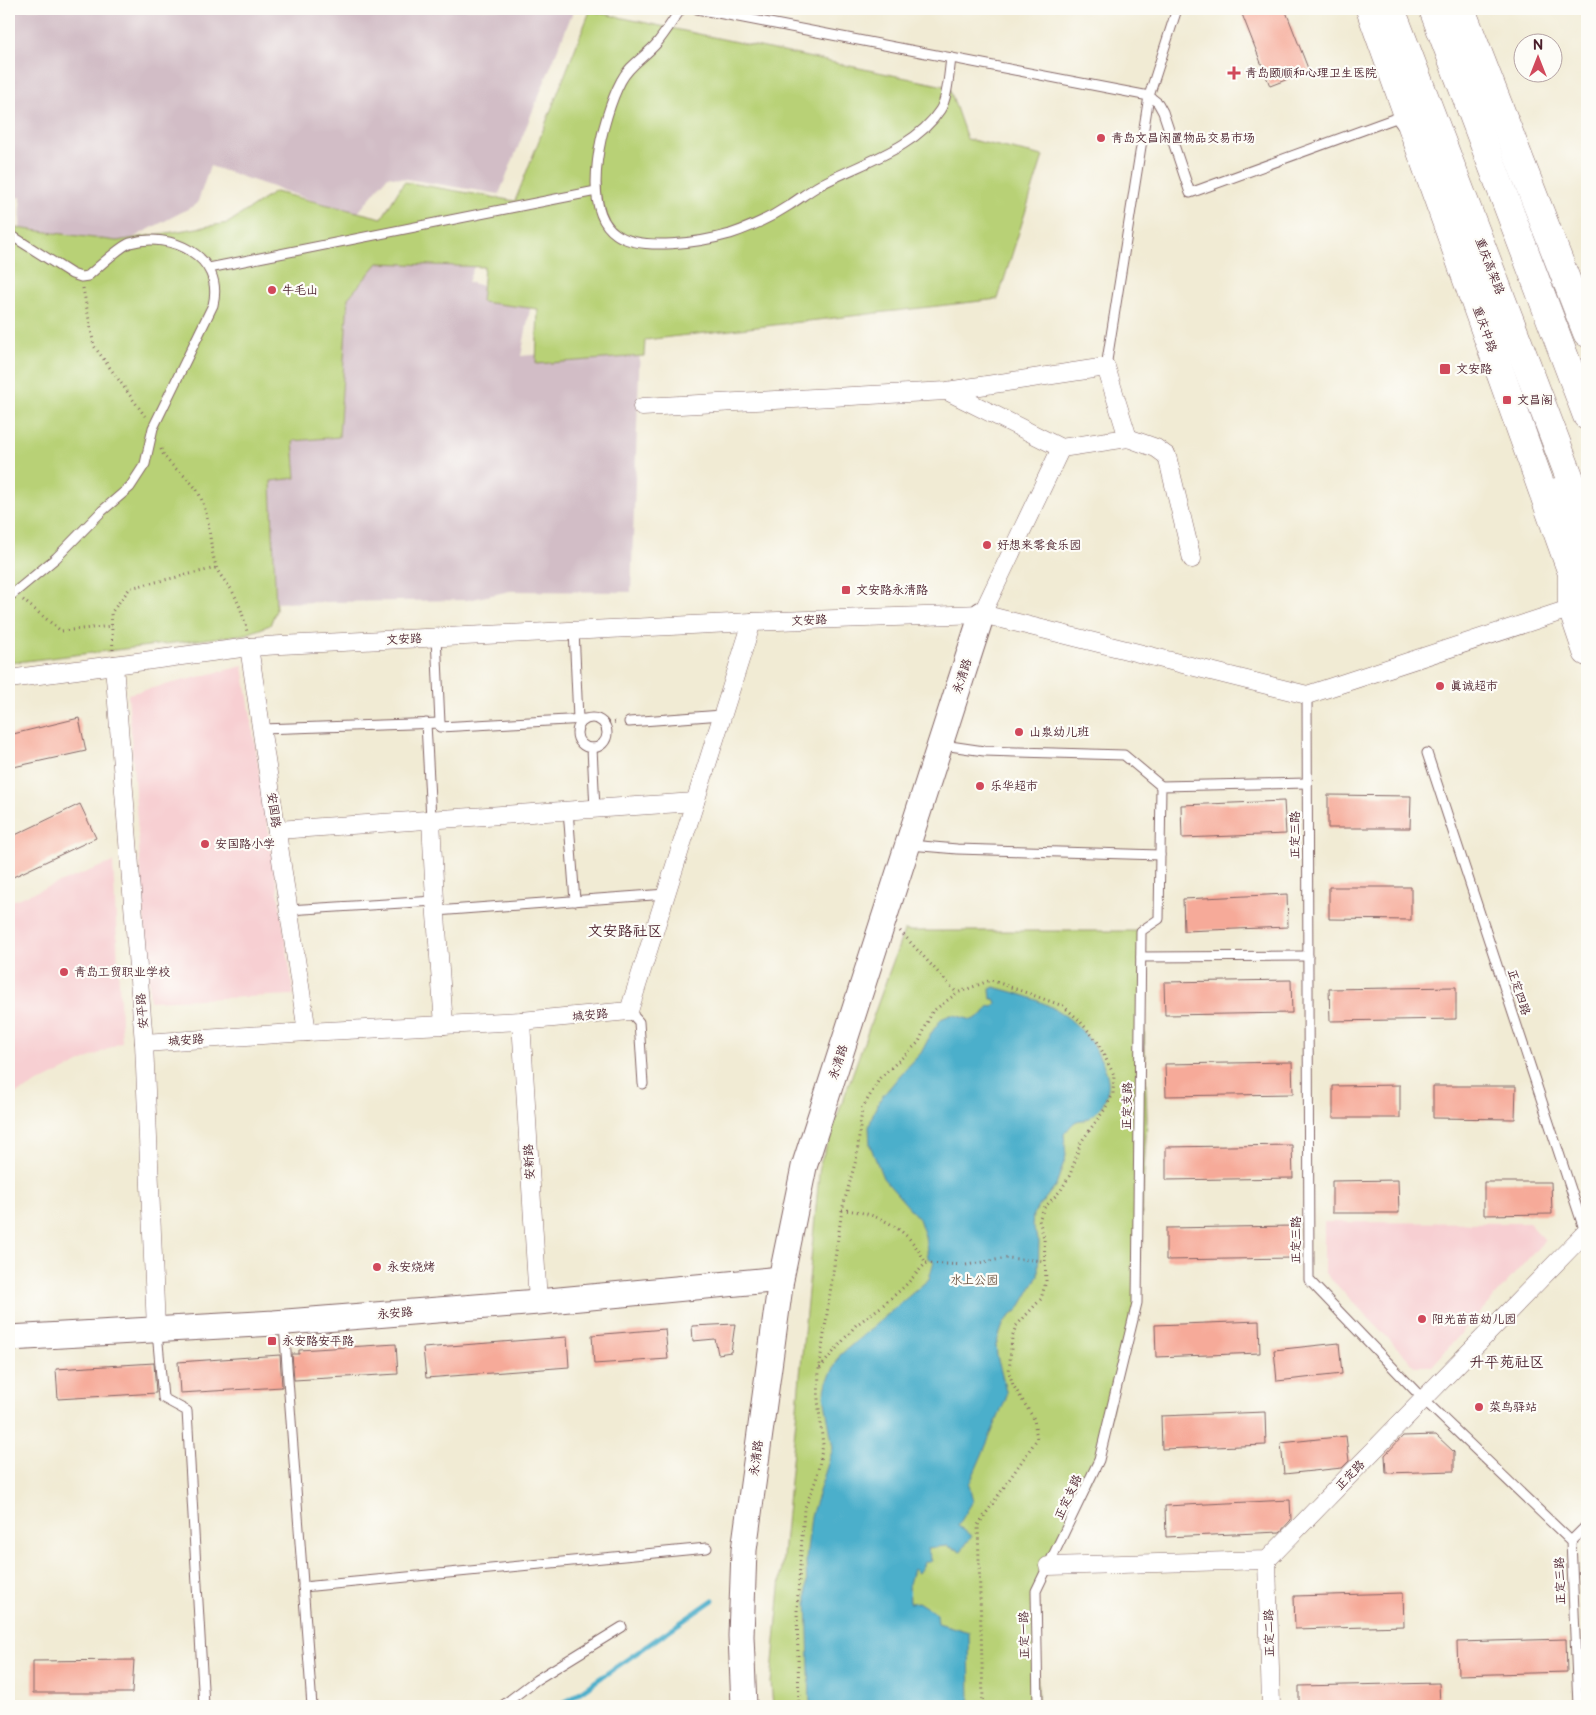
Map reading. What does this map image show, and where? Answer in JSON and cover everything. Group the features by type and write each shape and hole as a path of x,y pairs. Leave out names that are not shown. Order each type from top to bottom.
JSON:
{"main road":[{"name":"重庆中路","path":"1370,9 1572,573 1580,605 1587,652"},
{"name":"重庆高架路","path":"1391,9 1587,523"},
{"path":"1433,9 1587,416"},
{"path":"1461,9 1587,333"},
{"path":"1506,201 1578,346 1587,370"},
{"path":"1468,209 1510,363 1587,581"}],"street":[{"path":"642,407 947,391 1106,367 1128,438"},
{"path":"947,391 1062,448 1128,438 1156,448 1167,456 1192,559"},
{"name":"永清路","path":"744,1706 741,1636 744,1550 781,1279 804,1167 982,614 1062,448"},
{"path":"1307,694 1580,605"},
{"name":"文安路","path":"9,680 249,647 574,630 982,614 1307,694"},
{"path":"629,1011 752,622"},
{"name":"安国路","path":"249,647 307,1032"},
{"name":"安平路","path":"114,665 144,1043 156,1329"},
{"path":"277,830 695,802"},
{"path":"431,820 444,1025"},
{"name":"城安路","path":"144,1043 521,1021 629,1011"},
{"name":"安新路","path":"521,1021 538,1302"},
{"name":"正定路","path":"1267,1560 1586,1235"},
{"name":"永安路","path":"9,1338 284,1322 538,1302 781,1279"},
{"path":"1048,1566 1267,1560"},
{"name":"正定二路","path":"1267,1560 1271,1706"}],"lane":[{"path":"681,9 657,42 620,81 607,118 599,150 596,191 600,213 608,227 616,235 644,244 703,240 729,234 759,223 818,186 902,145 920,131 944,104 951,58"},
{"path":"696,9 1149,96 1158,103 1163,112 1190,193 1396,118 1422,152"},
{"path":"1106,367 1149,96 1177,9"},
{"path":"210,268 596,191"},
{"path":"9,234 72,274 81,277 88,276 128,243 158,239 187,248 202,259 210,268 215,286 214,305 153,428 145,464 130,487 102,511 56,558 11,594"},
{"path":"436,637 440,727 582,719 596,718 604,723 607,728 607,738 601,745 592,748 582,744 577,735 582,719 574,630"},
{"name":"正定三路","path":"1307,694 1309,1280 1423,1399 1571,1541 1578,1706"},
{"path":"630,722 722,715"},
{"path":"262,729 440,723"},
{"path":"426,724 431,820"},
{"path":"940,745 984,751 1124,755 1161,786 1308,783"},
{"path":"592,748 595,809"},
{"name":"正定四路","path":"1427,753 1586,1235"},
{"name":"正定支路","path":"1048,1566 1099,1460 1137,1303 1141,931 1159,919 1161,786"},
{"path":"568,810 575,901"},
{"path":"908,844 957,849 1160,855"},
{"path":"288,910 575,901 666,894"},
{"path":"1141,957 1308,956"},
{"path":"629,1011 639,1022 643,1084"},
{"path":"284,1322 312,1706"},
{"path":"156,1329 163,1398 187,1411 204,1706"},
{"path":"1571,1541 1587,1525"},
{"path":"303,1587 707,1548"},
{"name":"正定一路","path":"1038,1706 1036,1591 1048,1566"},
{"path":"502,1706 536,1680 622,1628"}],"path":[{"path":"81,277 94,346 153,428 164,457 191,480 205,506 216,568 232,591 244,616 249,647"},
{"path":"114,665 111,613 130,588 216,568"},
{"path":"11,594 61,631 112,626"},
{"path":"885,915 957,993"},
{"path":"798,1706 797,1608 804,1510 816,1480 823,1445 818,1400 819,1369 842,1210 857,1156 862,1109 880,1078 919,1042 932,1012 957,993 991,980 1062,1006 1078,1019 1096,1041 1114,1075 1113,1094 1105,1109 1081,1142 1070,1176 1061,1190 1044,1208 1039,1220 1044,1238 1046,1281 1041,1299 1016,1326 1012,1337 1010,1372 1013,1385 1034,1420 1037,1439 978,1526 983,1698 980,1706"},
{"path":"842,1210 860,1211 894,1225 913,1242 926,1263"},
{"path":"926,1263 966,1265 1007,1258 1045,1262"},
{"path":"819,1369 856,1325 905,1286 926,1263"}],"shaded area":[{"path":"9,9 574,9 499,194 388,176 356,215 210,166 197,204 123,243 20,233 21,197 9,199"},
{"path":"484,241 468,282 532,299 521,356 640,345 631,592 510,591 468,600 261,603 251,469 334,262"},
{"name":"安国路小学","path":"243,666 294,995 150,1001 128,694"},
{"name":"青岛工贸职业学校","path":"113,862 122,1042 9,1097 9,902"},
{"name":"阳光苗苗幼儿园","path":"1324,1222 1529,1223 1545,1240 1432,1366 1415,1366 1324,1272"}],"green space":[{"path":"590,11 949,87 967,139 1043,156 998,299 645,340 644,356 536,364 538,309 481,302 484,267 378,263 348,298 339,437 293,441 296,478 271,481 276,610 270,625 247,634 9,663 9,227 117,241 228,223 275,192 382,218 404,182 515,201"},
{"name":"水上公园","path":"904,931 1141,931 1147,1120 1136,1312 1099,1460 1036,1591 1038,1706 773,1706 771,1683 820,1164"}],"water":[{"path":"994,987 1042,1003 1069,1018 1091,1042 1106,1070 1108,1087 1105,1099 1099,1109 1087,1119 1075,1122 1064,1134 1066,1156 1056,1185 1033,1214 1032,1226 1039,1241 1038,1276 1019,1309 1004,1322 996,1345 1006,1399 969,1485 973,1501 958,1526 972,1536 961,1551 947,1546 927,1548 932,1561 926,1561 918,1573 913,1569 909,1584 910,1603 918,1602 937,1614 938,1623 969,1632 970,1706 810,1706 806,1559 811,1516 833,1448 824,1395 827,1382 840,1355 929,1279 934,1261 928,1258 925,1236 919,1219 883,1178 870,1145 869,1127 881,1098 921,1053 941,1019 954,1015 972,1020 982,1015 989,1006 993,1007 996,1003 994,999 991,999 990,989"}],"building":[{"path":"1240,9 1285,9 1309,71 1270,86"},
{"path":"79,718 86,751 9,768 9,735"},
{"path":"1328,795 1411,796 1410,828 1328,828"},
{"path":"1284,801 1286,834 1182,838 1181,805"},
{"path":"80,804 96,838 13,877 9,867 9,838"},
{"path":"1329,887 1411,887 1411,920 1329,919"},
{"path":"1287,894 1288,927 1184,931 1183,899"},
{"path":"1291,980 1292,1013 1165,1015 1164,982"},
{"path":"1456,987 1456,1019 1330,1021 1329,989"},
{"path":"1292,1062 1293,1094 1166,1096 1165,1064"},
{"path":"1400,1085 1400,1118 1333,1118 1333,1086"},
{"path":"1433,1086 1516,1086 1515,1119 1433,1118"},
{"path":"1292,1145 1293,1178 1166,1180 1166,1147"},
{"path":"1398,1180 1399,1213 1332,1213 1332,1181"},
{"path":"1484,1182 1551,1182 1552,1214 1484,1215"},
{"path":"1293,1226 1293,1258 1166,1260 1166,1228"},
{"path":"1259,1321 1260,1353 1156,1357 1155,1325"},
{"path":"735,1324 731,1352 718,1354 715,1339 693,1341 692,1326"},
{"path":"665,1329 668,1359 594,1364 592,1335"},
{"path":"567,1337 569,1367 426,1378 423,1348"},
{"path":"1339,1343 1342,1374 1277,1381 1274,1350"},
{"path":"396,1344 398,1374 294,1380 292,1354 299,1354 299,1350"},
{"path":"280,1355 282,1387 180,1393 178,1362"},
{"path":"154,1363 156,1393 58,1399 56,1369"},
{"path":"1265,1412 1266,1445 1162,1449 1161,1416"},
{"path":"1436,1435 1454,1452 1454,1471 1386,1473 1385,1455 1403,1436"},
{"path":"1346,1436 1349,1461 1342,1468 1284,1474 1281,1443"},
{"path":"1290,1500 1291,1520 1280,1532 1166,1537 1165,1506"},
{"path":"1403,1593 1404,1626 1295,1629 1294,1596"},
{"path":"1566,1639 1567,1672 1458,1675 1457,1642"},
{"path":"134,1660 132,1693 33,1693 33,1661"},
{"path":"1439,1683 1440,1706 1299,1706 1299,1686"}],"waterway":[{"path":"560,1706 713,1600"}],"place":[{"name":"青岛颐顺和心理卫生医院","path":"1234,73"},
{"name":"青岛文昌闲置物品交易市场","path":"1101,138"},
{"name":"牛毛山","path":"272,290"},
{"name":"文安路","path":"1445,369"},
{"name":"文昌阁","path":"1507,400"},
{"name":"好想来零食乐园","path":"987,545"},
{"name":"文安路永清路","path":"846,590"},
{"name":"真诚超市","path":"1440,686"},
{"name":"山泉幼儿班","path":"1019,732"},
{"name":"乐华超市","path":"980,786"},
{"name":"安国路小学","path":"205,844"},
{"name":"青岛工贸职业学校","path":"64,972"},
{"name":"永安烧烤","path":"377,1267"},
{"name":"阳光苗苗幼儿园","path":"1422,1319"},
{"name":"永安路安平路","path":"272,1341"},
{"name":"菜鸟驿站","path":"1479,1407"}],"district":[{"name":"文安路社区","path":"625,931"},
{"name":"升平苑社区","path":"1507,1362"}]}
